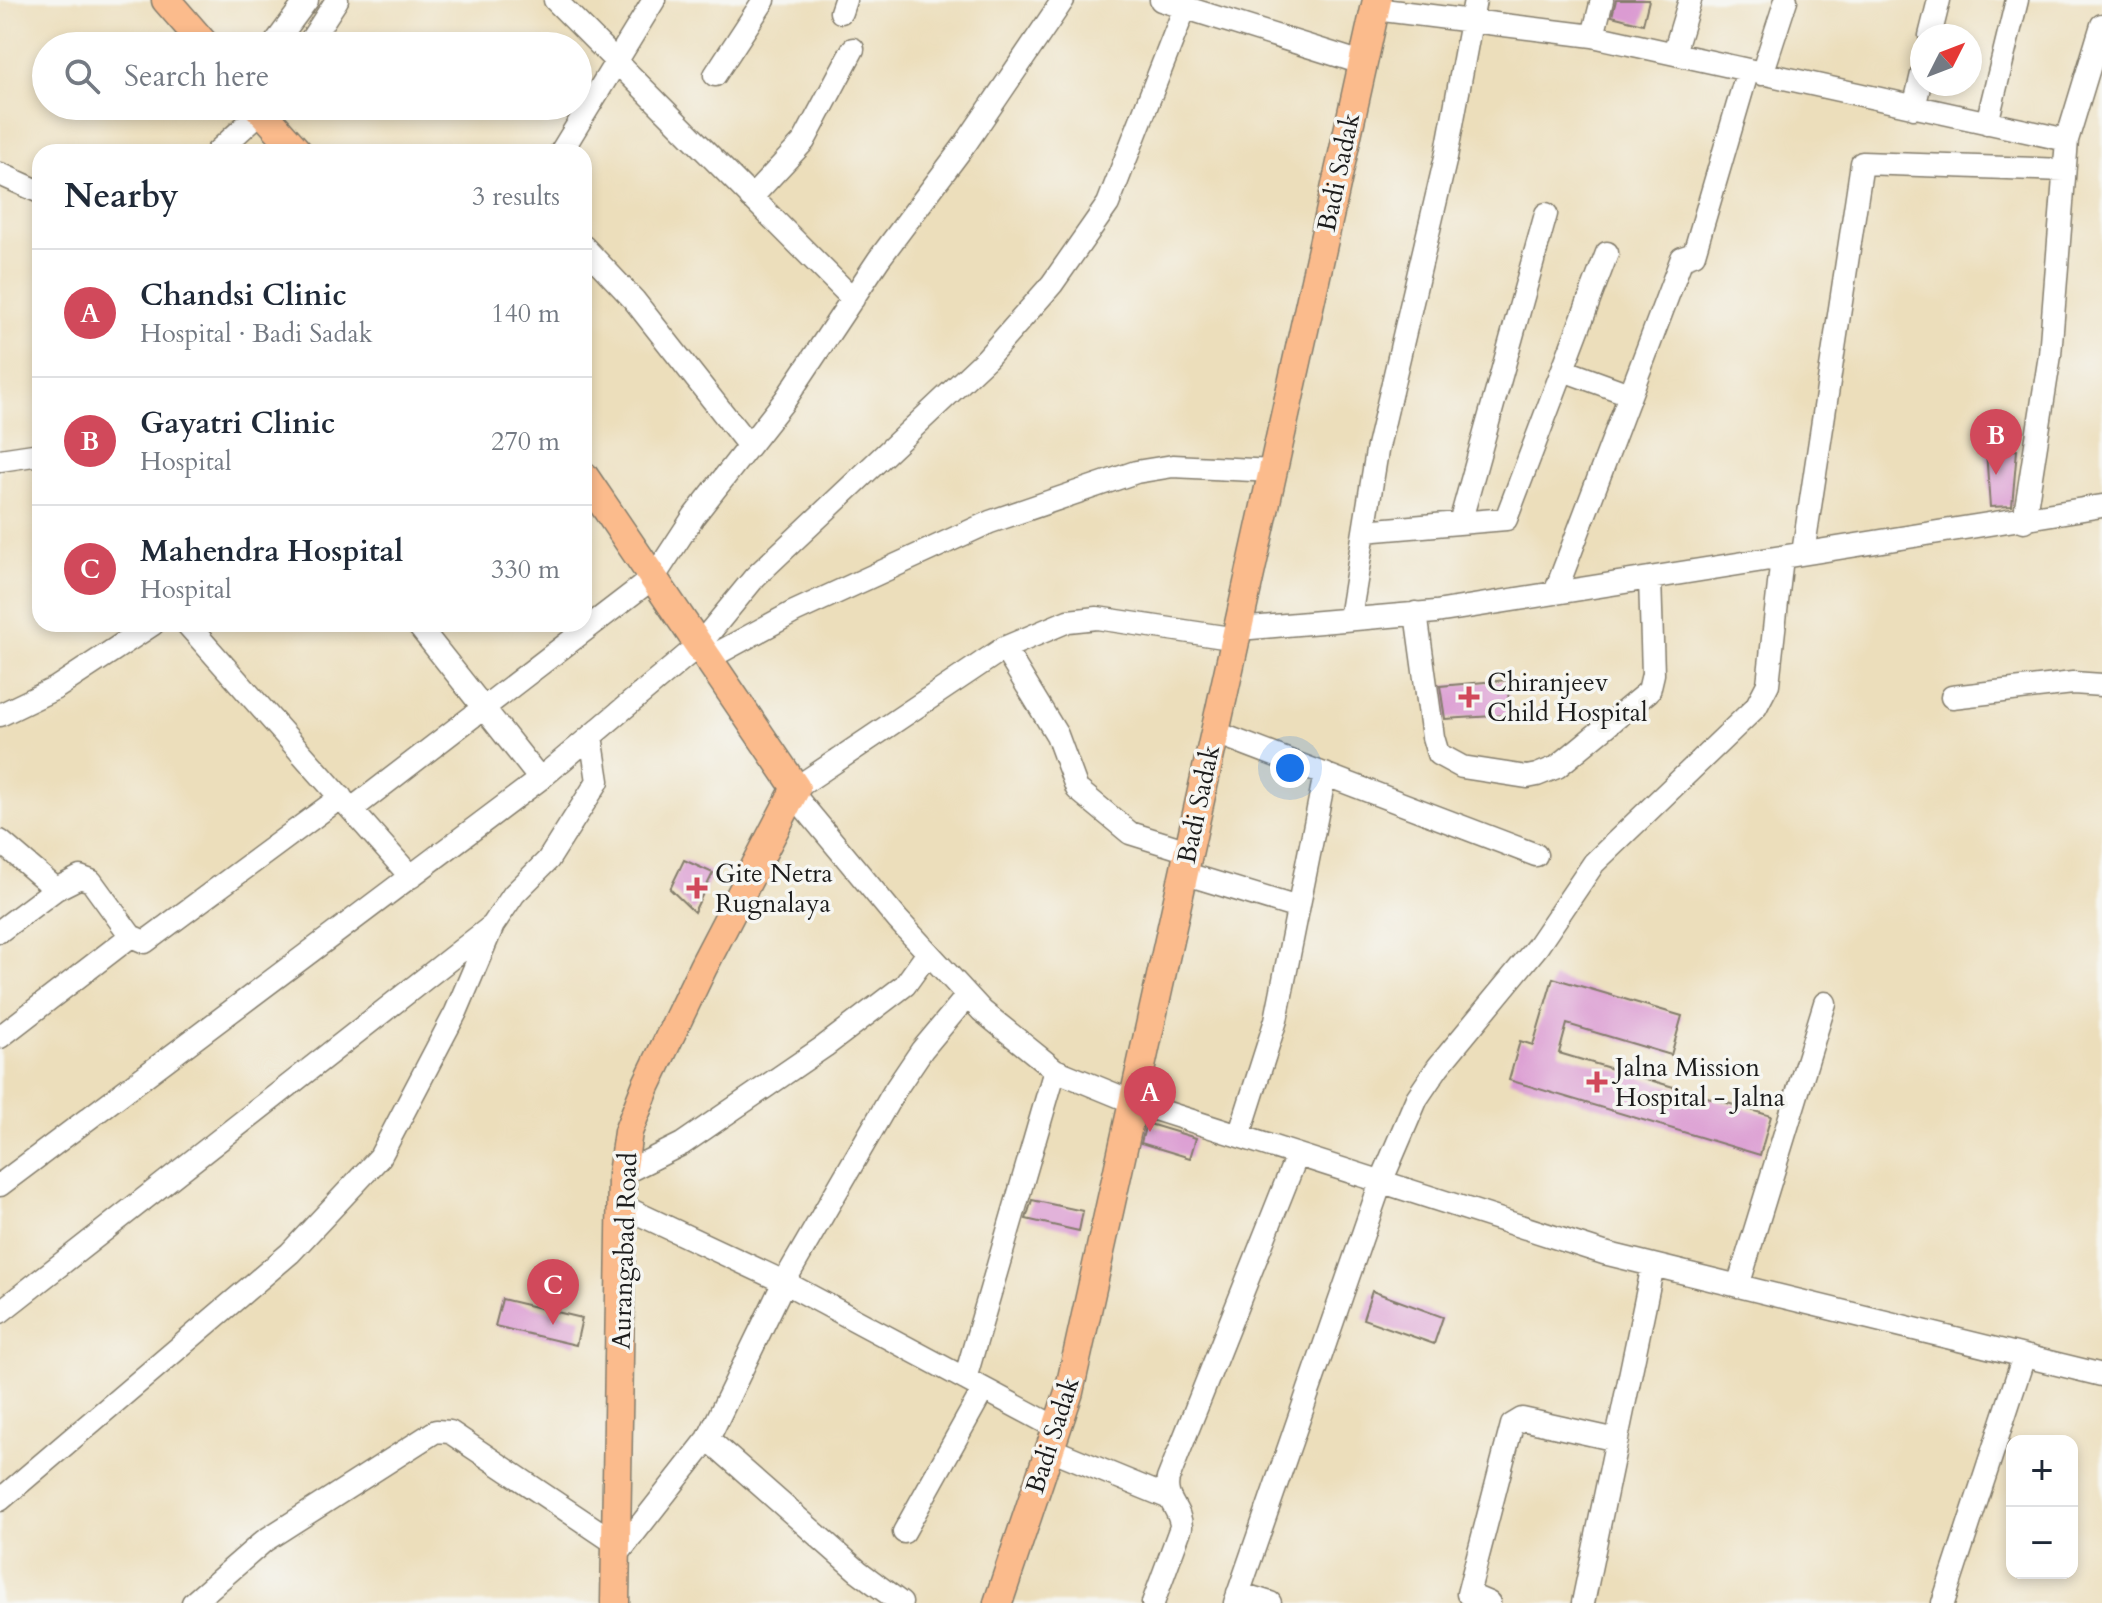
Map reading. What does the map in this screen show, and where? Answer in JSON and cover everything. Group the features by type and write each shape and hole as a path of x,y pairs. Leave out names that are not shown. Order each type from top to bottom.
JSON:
{"main road":[{"path":"166,0 194,32"},
{"name":"Badi Sadak","path":"998,1603 1069,1392 1376,5"},
{"path":"271,120 289,144"},
{"path":"592,488 705,651 795,792"},
{"name":"Aurangabad Road","path":"615,1603 622,1174 628,1132 646,1086 703,967 795,792"}],"street":[{"path":"283,32 307,0"},
{"path":"316,32 337,0"},
{"path":"555,0 585,32"},
{"path":"592,101 654,0"},
{"path":"715,75 764,0"},
{"path":"592,625 654,577 694,516 785,400 1063,0"},
{"path":"1161,0 1184,10 1362,63"},
{"path":"1593,36 1602,0"},
{"path":"1674,53 1690,0"},
{"path":"1555,593 1682,258 1694,254 1755,72 1786,0"},
{"path":"1933,24 1939,0"},
{"path":"1987,123 2017,0"},
{"path":"1376,5 1472,10 2067,140"},
{"path":"705,651 755,577 987,358 1052,284 1108,204 1184,10"},
{"path":"1350,618 1377,451 1446,157 1472,10"},
{"path":"2024,521 2050,355 2067,140 2102,25"},
{"path":"592,39 853,299"},
{"path":"751,198 804,141 853,49"},
{"path":"1914,108 1917,96"},
{"path":"225,144 250,120"},
{"path":"566,144 580,120"},
{"path":"1270,1603 1236,1598 1381,1182 1417,1098 1438,1067 1537,947 1594,863 1756,707 1768,684 1862,163 2064,170"},
{"path":"0,174 32,188"},
{"path":"1460,523 1546,214"},
{"path":"1364,531 1506,519 1607,253"},
{"path":"592,255 634,300 749,446"},
{"path":"1563,370 1629,394"},
{"path":"0,460 32,455"},
{"path":"0,1185 411,877 705,651 990,522 1136,472 1173,466 1273,471"},
{"path":"2102,506 2024,521 1555,593 1238,634 1082,618 1052,626 1004,648 795,792 967,996 1055,1070 1133,1102 1604,1253 2102,1375"},
{"path":"1416,613 1438,754 1462,767 1527,777 1557,767 1649,691 1653,674 1650,578"},
{"path":"0,715 56,688 141,632"},
{"path":"194,632 411,877"},
{"path":"423,632 540,779"},
{"path":"0,931 56,889 75,879 86,878 131,936 145,942 484,709 583,632"},
{"path":"1004,648 1057,735 1077,789 1130,833 1185,862 1298,908"},
{"path":"1952,697 2073,683 2102,685"},
{"path":"1214,732 1536,855"},
{"path":"0,1500 290,1253 380,1157 456,1012 493,925 514,894 548,860 598,781 591,736"},
{"path":"1239,1136 1276,1020 1325,774"},
{"path":"0,841 56,889"},
{"path":"0,1312 493,925"},
{"path":"0,1037 131,936"},
{"path":"622,1174 682,1144 825,1046 905,985 928,953"},
{"path":"193,1603 264,1541 436,1431 450,1432 617,1550 708,1439 784,1282 902,1079 967,996"},
{"path":"1738,1286 1825,1003"},
{"path":"904,1532 974,1384 1055,1070"},
{"path":"1167,1497 1168,1479 1297,1155"},
{"path":"622,1206 784,1282 974,1384 1052,1438 1167,1497 1180,1515 1181,1527 1153,1603"},
{"path":"1583,1603 1653,1265"},
{"path":"1943,1603 2024,1356"},
{"path":"1489,1603 1468,1594 1512,1425 1522,1419 1617,1440"},
{"path":"708,1439 858,1571 901,1603"}],"building":[{"path":"1616,0 1649,0 1643,24 1612,16"},
{"path":"2017,450 2012,506 1990,507 1986,451"},
{"path":"1507,680 1510,715 1445,719 1440,686"},
{"path":"684,860 713,873 694,912 670,889"},
{"path":"1553,978 1682,1016 1671,1055 1567,1024 1559,1053 1771,1116 1760,1155 1509,1080 1520,1041 1533,1045"},
{"path":"1146,1123 1196,1138 1190,1158 1141,1143"},
{"path":"1032,1200 1083,1211 1079,1231 1026,1219"},
{"path":"1372,1291 1443,1317 1434,1344 1363,1319"},
{"path":"502,1299 582,1318 576,1345 495,1326"}],"place":[{"name":"Gayatri Clinic","path":"1996,475"},
{"name":"Chiranjeev Child Hospital","path":"1469,697"},
{"name":"Gite Netra Rugnalaya","path":"697,888"},
{"name":"Jalna Mission Hospital - Jalna","path":"1597,1082"},
{"name":"Chandsi Clinic","path":"1150,1132"},
{"name":"Mahendra Hospital","path":"553,1325"}]}
